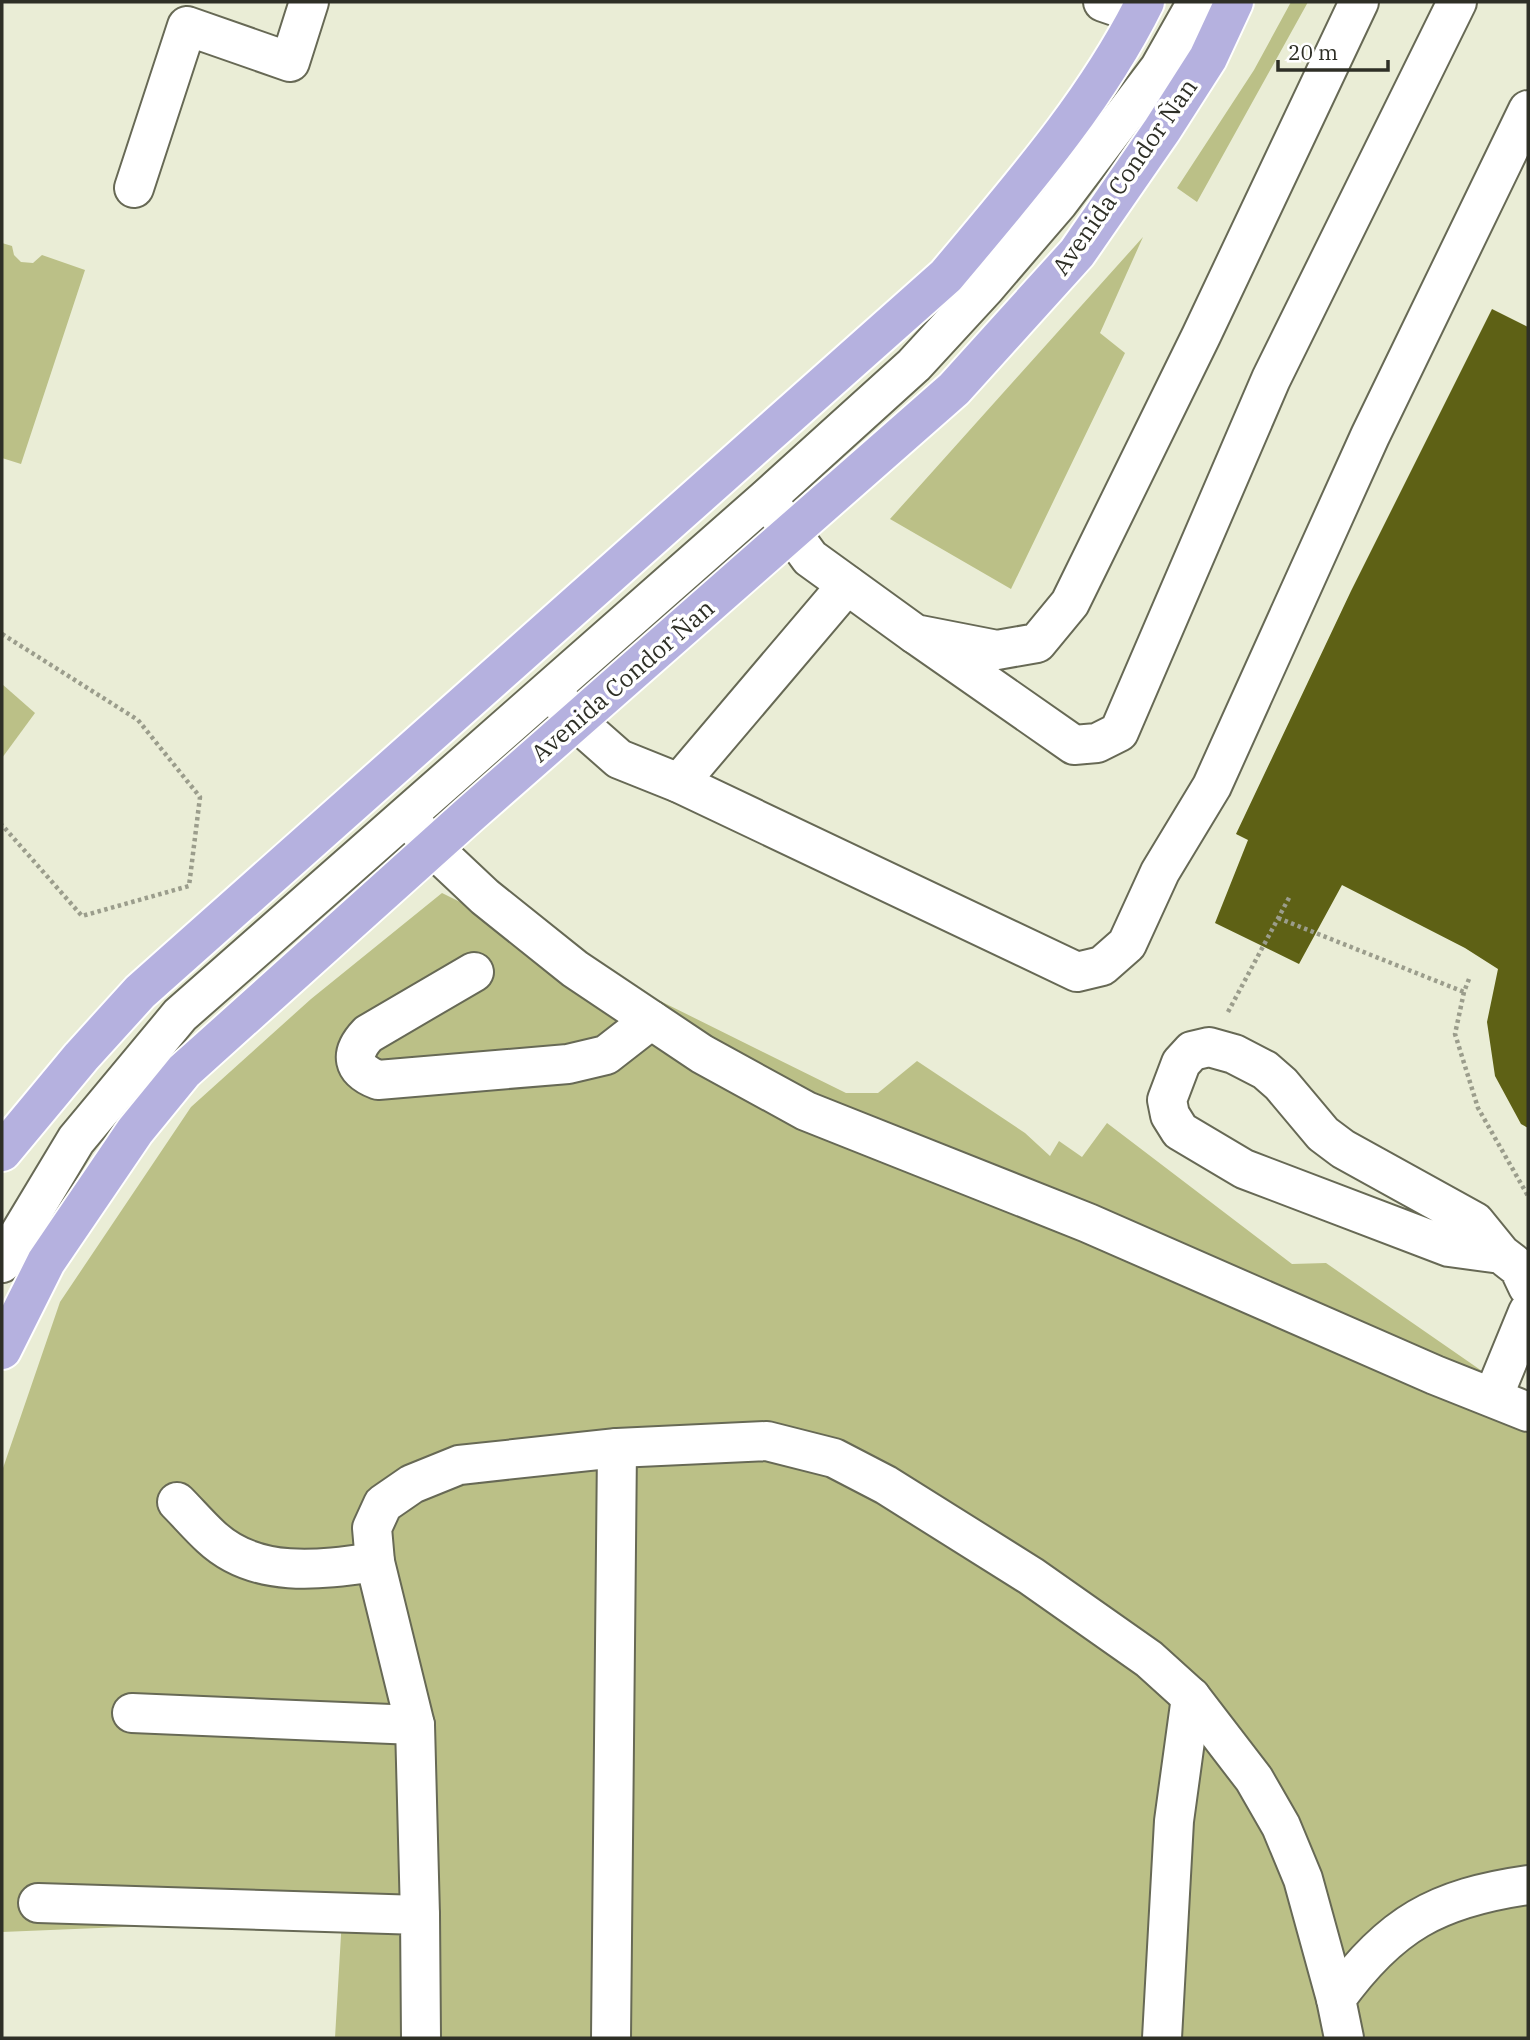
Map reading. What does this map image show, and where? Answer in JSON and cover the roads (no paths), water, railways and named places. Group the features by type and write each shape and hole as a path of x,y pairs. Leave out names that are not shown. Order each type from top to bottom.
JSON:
{"main road":[{"name":"Avenida Condor Ñan","path":"2,1350 46,1262 135,1131 184,1071 954,389 1077,253 1208,58 1234,2"},
{"path":"2,1152 81,1057 140,992 946,276 1085,101 1129,6"}],"lane":[{"path":"134,188 187,26 290,62 309,2"},
{"path":"2,1263 76,1140 180,1015 766,499 914,365 1058,203 1158,69 1197,2"},
{"path":"915,634 997,650 1037,643 1070,603 1202,336 1359,2"},
{"path":"766,499 810,558 1074,745 1097,743 1119,732 1271,379 1457,2"},
{"path":"550,689 578,722 619,759 679,783 1077,972 1102,966 1127,944 1160,872 1212,786 1370,436 1528,110"},
{"path":"679,783 847,584"},
{"path":"376,783 434,849 485,897 575,969 702,1054 806,1111 1088,1223 1435,1375 1528,1412"},
{"path":"474,972 368,1034 359,1043 355,1055 359,1068 366,1075 378,1080 568,1064 606,1055 652,1020"},
{"path":"1502,1254 1449,1247 1257,1174 1180,1131 1170,1115 1167,1100 1181,1063 1192,1051 1209,1047 1234,1054 1265,1070 1281,1084 1323,1134 1343,1149 1475,1222 1502,1254 1519,1268 1528,1287"},
{"path":"1493,1397 1528,1311"},
{"path":"421,2038 415,1725 376,1562 372,1528 383,1504 411,1483 459,1465 617,1448 767,1441 834,1458 886,1485 1031,1576 1149,1659 1191,1697 1254,1779 1280,1826 1303,1879 1344,2038"},
{"path":"611,2038 617,1448"},
{"path":"177,1502 212,1538 256,1564 279,1568 324,1569 376,1562"},
{"path":"1162,2038 1174,1821 1191,1697"},
{"path":"132,1713 415,1725"},
{"path":"1336,1999 1360,1966 1389,1938 1427,1912 1474,1896 1528,1885"},
{"path":"38,1903 420,1915"}]}
